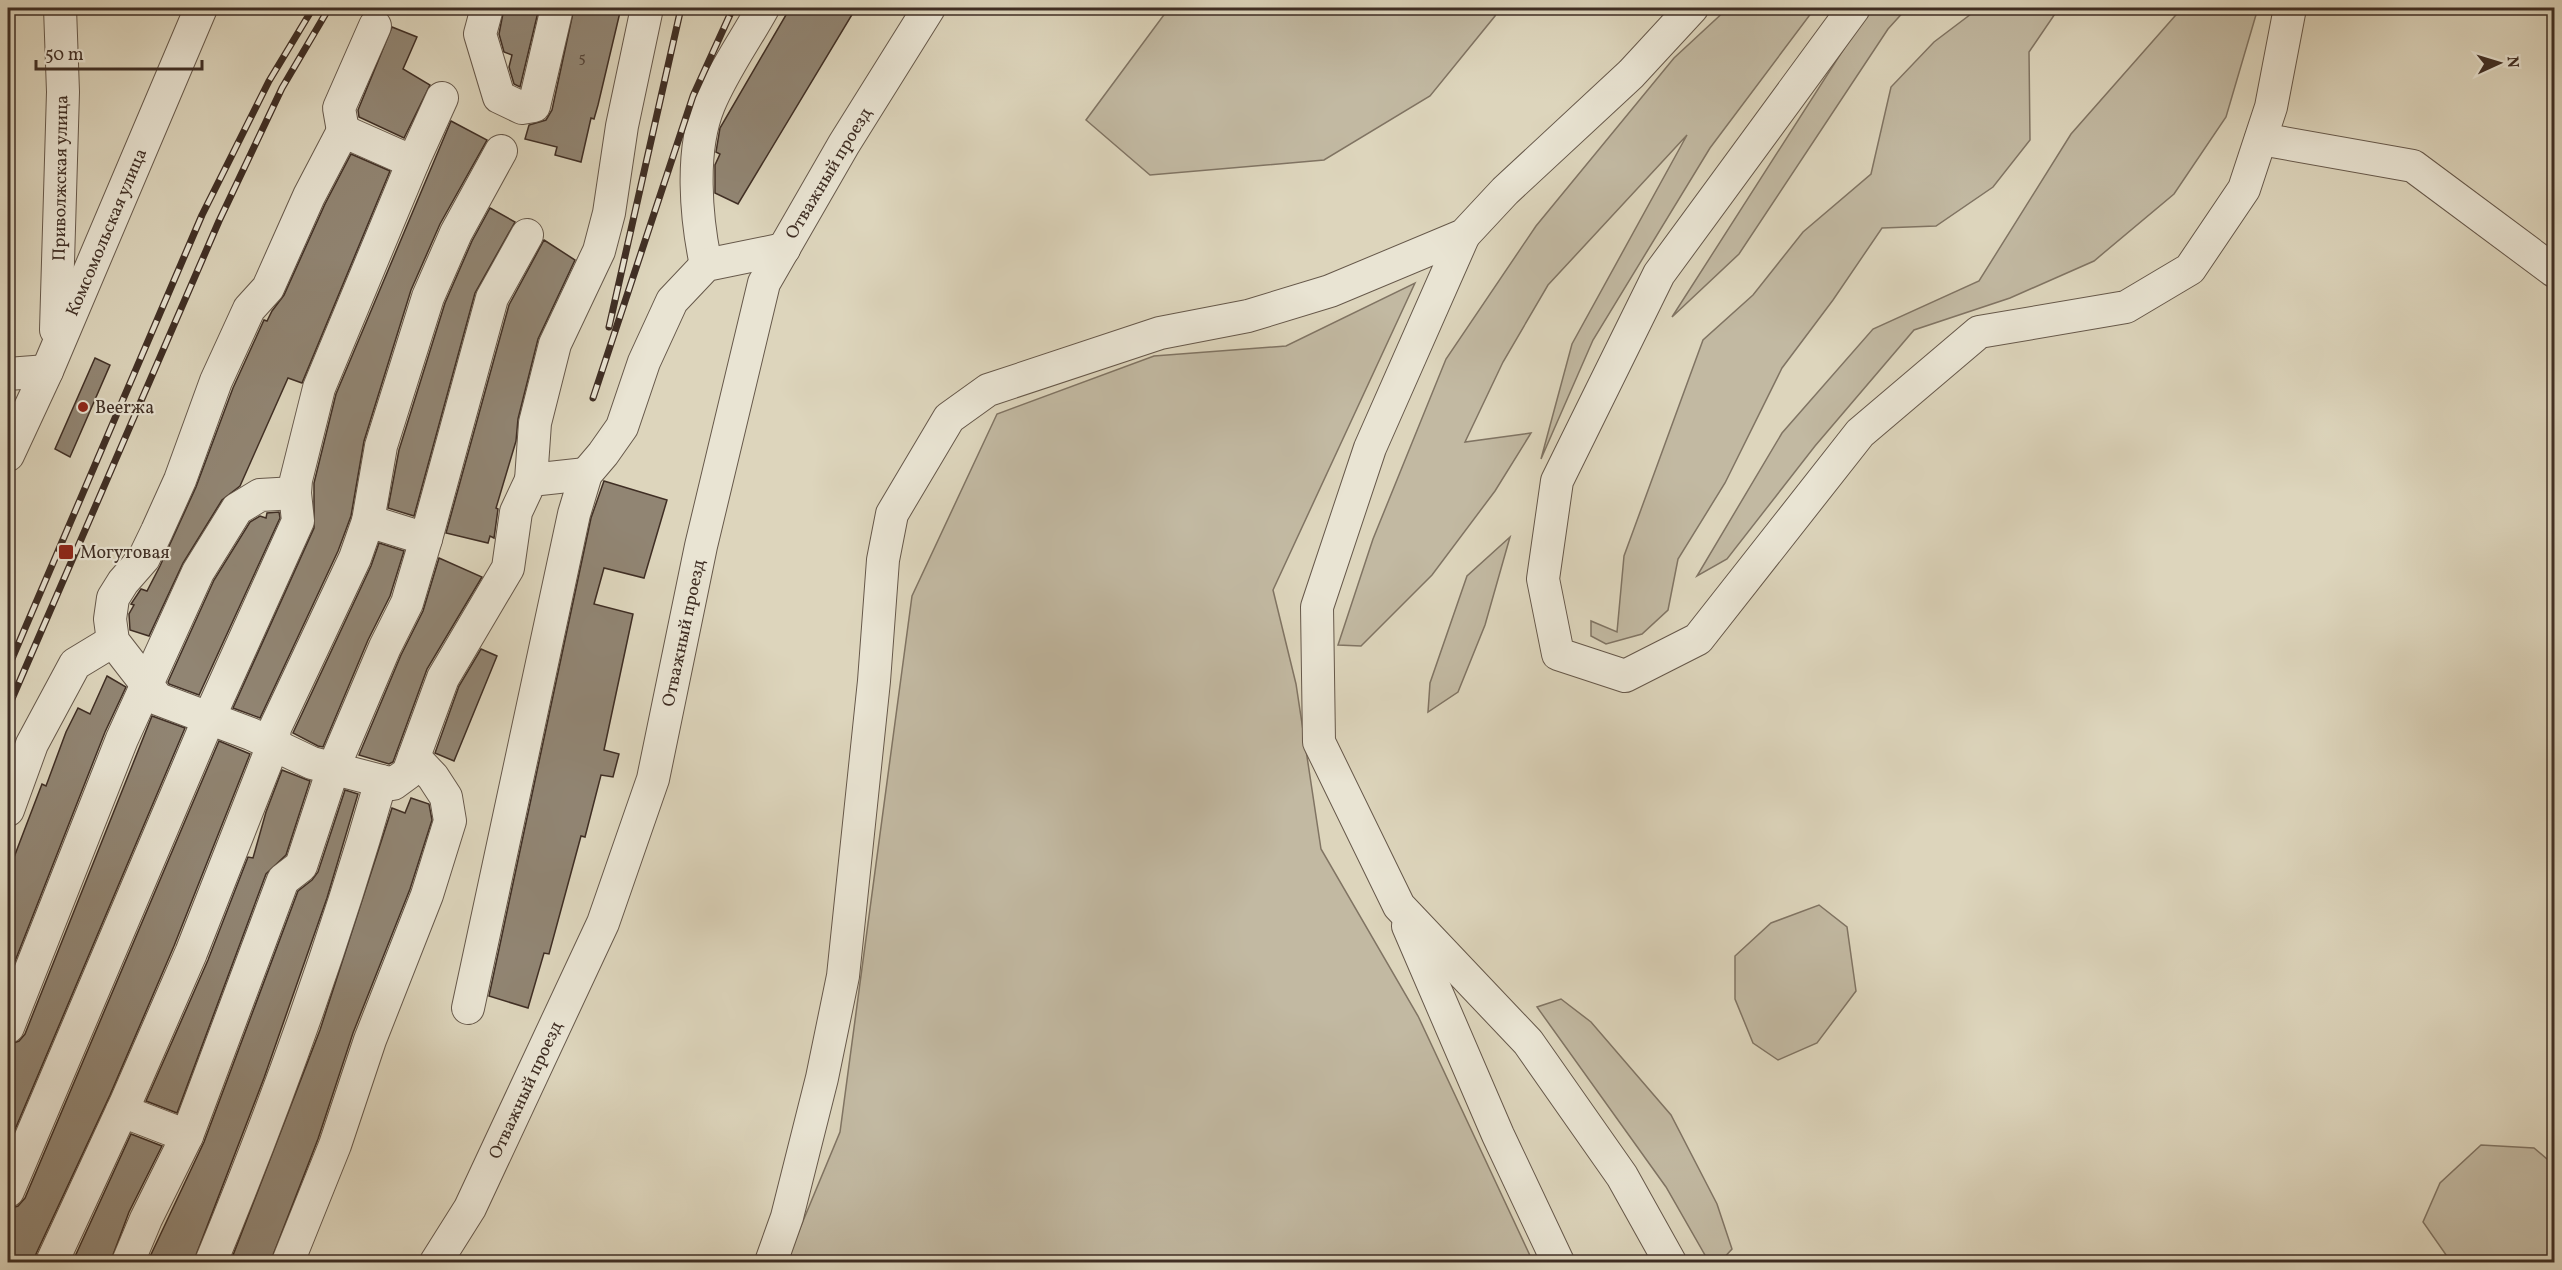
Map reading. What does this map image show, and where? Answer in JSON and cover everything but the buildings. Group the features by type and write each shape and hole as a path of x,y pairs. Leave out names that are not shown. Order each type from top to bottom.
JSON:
{"street":[{"name":"Приволжская улица","path":"51,360 63,92 60,8"},
{"name":"Комсомольская улица","path":"8,455 51,360 201,8"},
{"path":"487,8 480,34 499,97 522,108 534,106 557,8"},
{"path":"375,26 339,108 342,131 309,196 268,288 249,309 220,371 180,480 144,558 123,582 113,598 110,619 113,641 158,699 209,718 312,763 393,784 408,773 443,678 508,568 516,512 531,480 535,423 555,344 599,251 609,213 622,126 646,8"},
{"path":"706,265 698,227 698,151 709,106 763,8"},
{"name":"Отважный проезд","path":"436,1263 470,1208 603,922 649,790 701,546 764,283 844,144 929,8"},
{"path":"1558,1263 1498,1135 1400,906 1319,742 1317,607 1370,448 1464,235 1506,191 1631,74 1692,8"},
{"path":"1854,8 1659,273 1557,481 1543,579 1558,654 1625,676 1698,639 1860,433 1979,332 2126,307 2190,269 2244,189 2271,107 2290,8"},
{"path":"8,1191 209,718 298,521 296,480 319,388 442,98"},
{"path":"342,131 413,162"},
{"path":"2261,139 2413,166 2554,271"},
{"path":"52,1263 122,1111 190,953 273,745 275,728 355,558 368,521 381,446 428,297 456,233 501,151"},
{"path":"128,1263 146,1219 187,1136 284,880 301,866 333,769 385,647 407,603 492,298 527,235"},
{"path":"771,1263 787,1217 822,1078 843,976 874,681 883,560 892,514 949,418 988,390 1160,333 1248,316 1330,291 1464,235"},
{"path":"468,1008 574,514 586,474 622,427 644,362 672,302 706,265 784,249"},
{"path":"8,374 51,360"},
{"path":"531,480 586,474"},
{"path":"8,1027 122,739 198,572 237,508 260,495 295,493"},
{"path":"368,521 426,539"},
{"path":"8,810 32,744 75,664 113,641"},
{"path":"288,1262 335,1145 370,1040 427,895 450,820 446,797 433,777 414,757"},
{"path":"211,1263 247,1176 314,993 352,883 381,781"},
{"path":"1400,906 1528,1042 1622,1176 1670,1263"},
{"path":"122,1111 187,1136"}],"shaded area":[{"path":"1169,8 1498,8 1495,16 1430,96 1324,160 1150,175 1086,120"},
{"path":"1728,8 1815,8 1710,148 1593,340 1541,459 1572,344 1687,135 1548,285 1503,362 1465,442 1531,433 1495,491 1432,575 1361,646 1338,645 1373,539 1446,359 1536,226 1674,58"},
{"path":"1870,8 1907,8 1888,29 1739,254 1672,317"},
{"path":"1979,8 2059,8 2029,52 2030,140 1993,187 1936,226 1882,228 1833,300 1782,368 1725,483 1678,559 1668,610 1642,634 1606,644 1591,636 1591,621 1617,632 1624,556 1703,340 1753,295 1803,232 1871,174 1891,87 1934,42"},
{"path":"2182,8 2258,8 2226,117 2174,194 2094,261 2010,298 1914,330 1815,446 1727,559 1697,576 1782,433 1873,329 1979,281 2071,134"},
{"path":"1415,283 1273,590 1296,684 1321,849 1418,1016 1533,1262 786,1262 840,1132 912,596 997,414 1154,356 1286,346"},
{"path":"1510,537 1485,625 1458,692 1428,712 1430,683 1467,576"},
{"path":"1819,905 1847,927 1856,991 1817,1043 1778,1060 1753,1043 1735,999 1735,956 1771,923"},
{"path":"1561,999 1591,1022 1671,1115 1717,1204 1732,1249 1720,1262 1709,1262 1666,1187 1537,1007"},
{"path":"2481,1145 2534,1148 2554,1165 2554,1262 2451,1262 2423,1222 2440,1183"}],"railway":[{"path":"8,668 202,215 269,81 313,8"},
{"path":"8,708 219,221 282,88 329,8"},
{"path":"609,327 681,8"},
{"path":"593,398 693,96 733,8"}],"place":[{"name":"Beerжа","path":"83,407"},
{"name":"Могутовая","path":"66,552"}]}
